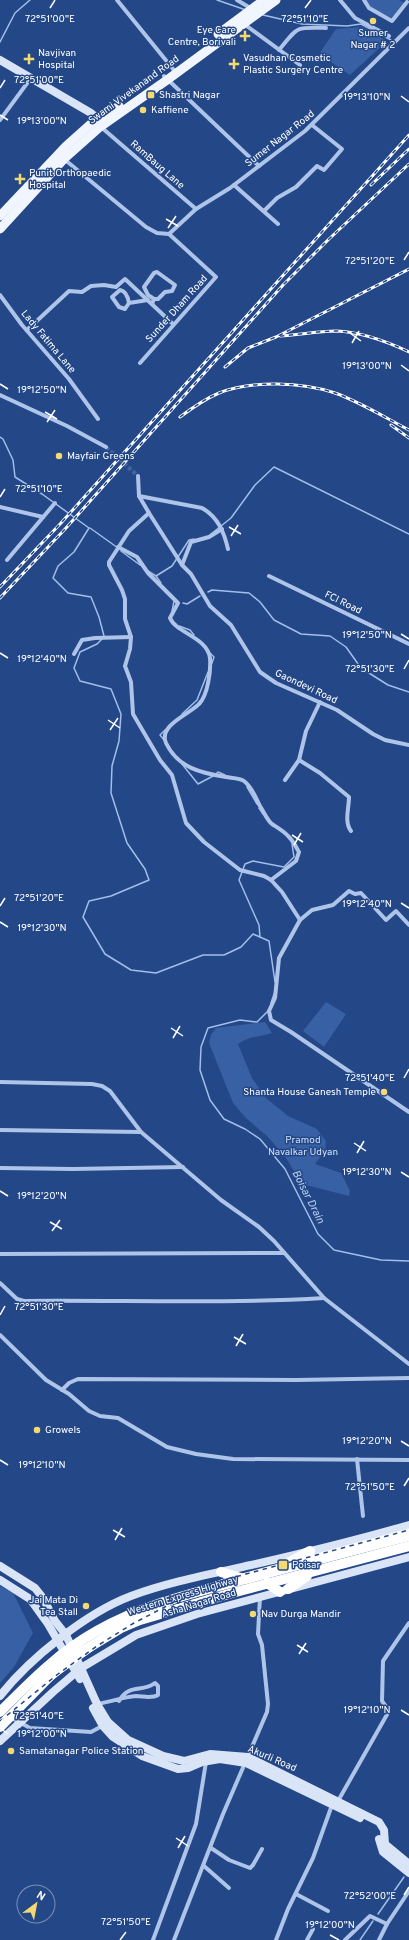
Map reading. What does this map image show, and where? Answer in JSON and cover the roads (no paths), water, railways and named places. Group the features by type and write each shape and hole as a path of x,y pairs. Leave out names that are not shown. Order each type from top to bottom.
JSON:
{"highway":[{"path":"334,1561 409,1536"},
{"path":"334,1561 409,1546"},
{"path":"282,1568 310,1551"},
{"name":"Western Express Highway","path":"3,1709 36,1675 58,1657 97,1630 158,1603 282,1568 334,1561"},
{"name":"Western Express Highway","path":"0,1727 26,1700 73,1657 121,1628 147,1618 266,1583 317,1570 334,1561"},
{"path":"266,1583 284,1591 297,1581 317,1570"},
{"path":"221,1572 244,1579"}],"main road":[{"name":"Swami Vivekanand Road","path":"0,229 64,159 101,125 109,113 166,78 243,23 264,0"},
{"name":"Swami Vivekanand Road","path":"166,78 173,69 253,12 276,0"},
{"name":"Swami Vivekanand Road","path":"0,216 60,152 101,125"}],"street":[{"path":"117,0 173,69"},
{"path":"237,0 253,12"},
{"path":"341,0 355,18 389,36"},
{"path":"364,0 369,8 392,21 406,0"},
{"path":"243,23 300,65"},
{"path":"279,50 294,32 302,27 326,28"},
{"name":"Sumer Nagar Road","path":"169,234 196,209 234,185 312,125 409,28"},
{"path":"0,60 101,125"},
{"path":"0,66 101,125"},
{"path":"166,78 259,166"},
{"path":"0,120 28,82"},
{"name":"RamBaug Lane","path":"101,125 196,209"},
{"path":"264,211 277,198 296,187 317,166 324,170 342,149 312,125"},
{"path":"64,159 146,227 157,233 169,234"},
{"path":"234,185 278,224"},
{"name":"Sunder Dham Road","path":"140,363 216,277 169,234"},
{"path":"129,302 148,300 153,301 158,299 165,292 172,291 175,285 156,272 144,287 148,295 153,301 173,324"},
{"path":"26,330 69,291 82,292 91,286 104,285 116,287 125,279 148,300"},
{"path":"120,290 123,290 129,302 125,308 122,308 112,300 112,297 120,290"},
{"name":"Lady Fatima Lane","path":"0,295 26,330 69,379 98,419"},
{"path":"0,395 67,426 106,447"},
{"path":"138,476 139,496 182,565"},
{"path":"139,496 202,508 220,524 228,549"},
{"path":"7,560 55,503"},
{"path":"0,507 43,517"},
{"path":"149,513 132,528 119,545 109,566 122,590 125,599 125,619 131,637 130,649 125,666 131,682 134,718 160,760 172,775 186,823 204,842 240,870 264,876 271,880 282,892 300,920"},
{"path":"182,565 192,542 209,537 222,529"},
{"path":"119,545 137,557 148,573 178,603 170,618 172,623 194,636 210,656 210,674 204,696 199,704 167,729 165,741 171,752 184,766 217,776 243,780 252,789 271,823 289,837 299,852 296,861 271,880"},
{"name":"Gaondevi Road","path":"182,565 191,574 210,606 231,626 260,672 276,683 336,710 385,740 409,745"},
{"name":"FCI Road","path":"270,576 409,644"},
{"path":"74,654 82,640 95,638 131,637"},
{"path":"285,780 299,760 306,731 320,702"},
{"path":"299,760 320,773 349,797 347,827 351,832"},
{"path":"409,925 396,911 386,920 361,893 355,894 349,891 333,905 312,910 300,920 279,958 275,998 269,1011 271,1020 292,1032 409,1112"},
{"path":"0,1082 102,1086 110,1091 141,1132 221,1200 259,1227 324,1298 409,1364"},
{"path":"0,1130 141,1132"},
{"path":"0,1168 73,1169 183,1167"},
{"path":"0,1254 284,1253"},
{"path":"0,1282 17,1299 24,1301 154,1302 324,1298"},
{"path":"0,1335 46,1380 62,1390 88,1411 100,1416 118,1418 167,1447 196,1454 233,1459 409,1460"},
{"path":"62,1390 69,1383 78,1379 296,1380 409,1378"},
{"path":"357,1459 363,1516"},
{"path":"0,1696 20,1673 58,1641 100,1612 131,1596 409,1525"},
{"name":"Asha Nagar Road","path":"0,1741 79,1670 136,1635 197,1614 409,1557"},
{"name":"Akurli Road","path":"0,1566 35,1588 43,1598 55,1621 66,1635 79,1670 105,1724 124,1745 142,1756 178,1769 188,1768 220,1759 247,1760"},
{"name":"Akurli Road","path":"0,1580 30,1599 79,1670 97,1704 105,1724 128,1740 164,1756 184,1761 210,1754 247,1760 276,1776 378,1822 384,1830 385,1844 409,1864"},
{"path":"174,1940 223,1814 264,1720 268,1704 262,1645 258,1634 260,1597"},
{"path":"276,1940 288,1909 313,1858 335,1803 388,1711 382,1701 383,1661 409,1623"},
{"path":"97,1704 119,1701 136,1696 154,1697 158,1695 158,1686 155,1683 149,1688 133,1688 123,1694 119,1701"},
{"path":"10,1717 30,1728 91,1732 105,1724"},
{"path":"153,1940 196,1824 206,1762"},
{"name":"Akurli Road","path":"335,1803 376,1826 380,1831 380,1846 383,1852 409,1873"},
{"path":"211,1848 229,1860 250,1868 262,1849"},
{"path":"204,1866 229,1888"},
{"path":"379,1940 387,1924 409,1891"},
{"path":"296,1894 328,1911"},
{"path":"345,1940 370,1916 387,1924"},
{"path":"307,1940 313,1929"}],"waterway":[{"path":"0,42 15,13 30,0"},
{"path":"217,0 246,10"},
{"path":"263,15 302,24 347,26 361,24 391,40"},
{"path":"0,437 3,439 13,460 15,477 42,494 89,528 74,552 58,566 53,578 68,593 91,597 99,617 104,636"},
{"path":"211,534 231,518 255,485 274,467 409,534"},
{"path":"90,528 118,548"},
{"path":"156,576 172,566 189,540 194,539"},
{"path":"121,551 140,565"},
{"path":"148,571 156,576 161,583"},
{"path":"208,592 212,590 249,593 260,602 274,620 301,634 330,636 346,647 361,668 388,685 409,692"},
{"path":"183,603 187,604 200,596"},
{"path":"172,611 174,601"},
{"path":"179,626 190,630 194,635"},
{"path":"102,639 97,644 80,652 74,668 80,681 111,689 121,714 119,741 112,766 111,793 127,843 145,869 149,880 111,896 89,901 83,917 105,954 131,970 156,973 203,955 224,955 241,947 253,934 269,941 275,982"},
{"path":"210,653 214,657 212,663"},
{"path":"182,714 197,700 208,672"},
{"path":"164,740 160,735 165,730"},
{"path":"182,764 198,784 213,776"},
{"path":"216,774 218,772 225,775"},
{"path":"247,787 257,804"},
{"path":"259,808 263,814"},
{"path":"260,937 259,925 239,880 245,864 253,861 284,867 294,857 292,844"},
{"path":"271,1003 274,994"},
{"name":"Boisar Drain","path":"268,1011 257,1022 240,1020 208,1028 201,1047 200,1070 210,1100 224,1119 245,1129 260,1139 285,1169 318,1234 334,1250 381,1260 409,1261"},
{"name":"Boisar Drain","path":"378,1914 404,1877"},
{"name":"Boisar Drain","path":"360,1940 373,1921"}],"tunnel":[{"path":"106,447 138,476"}],"railway":[{"path":"0,587 61,523 409,135"},
{"path":"371,185 409,149"},
{"path":"0,598 66,528 284,284 329,239 409,164"},
{"path":"225,367 248,348 276,337 409,269"},
{"path":"280,336 329,331 355,333 392,344 409,352"},
{"path":"180,417 219,393 246,386 277,384 322,389 335,393 363,405 409,430"},
{"path":"391,425 409,438"},
{"path":"0,1721 58,1674 97,1646 134,1623 180,1599 224,1580 409,1530"}],"place":[{"name":"Sumer Nagar # 2","path":"373,21"},
{"name":"Eye Care Centre, Borivali","path":"245,36"},
{"name":"Navjivan Hospital","path":"29,59"},
{"name":"Vasudhan Cosmetic Plastic Surgery Centre","path":"234,64"},
{"name":"Shastri Nagar","path":"151,95"},
{"name":"Kaffiene","path":"143,110"},
{"name":"Punit Orthopaedic Hospital","path":"20,179"},
{"name":"Mayfair Greens","path":"59,456"},
{"name":"Shanta House Ganesh Temple","path":"384,1092"},
{"name":"Growels","path":"37,1430"},
{"name":"Poisar","path":"283,1565"},
{"name":"Jai Mata Di Tea Stall","path":"86,1606"},
{"name":"Nav Durga Mandir","path":"253,1614"},
{"name":"Samatanagar Police Station","path":"11,1751"}],"park label":[{"name":"Pramod Navalkar Udyan","path":"303,1146"}]}
